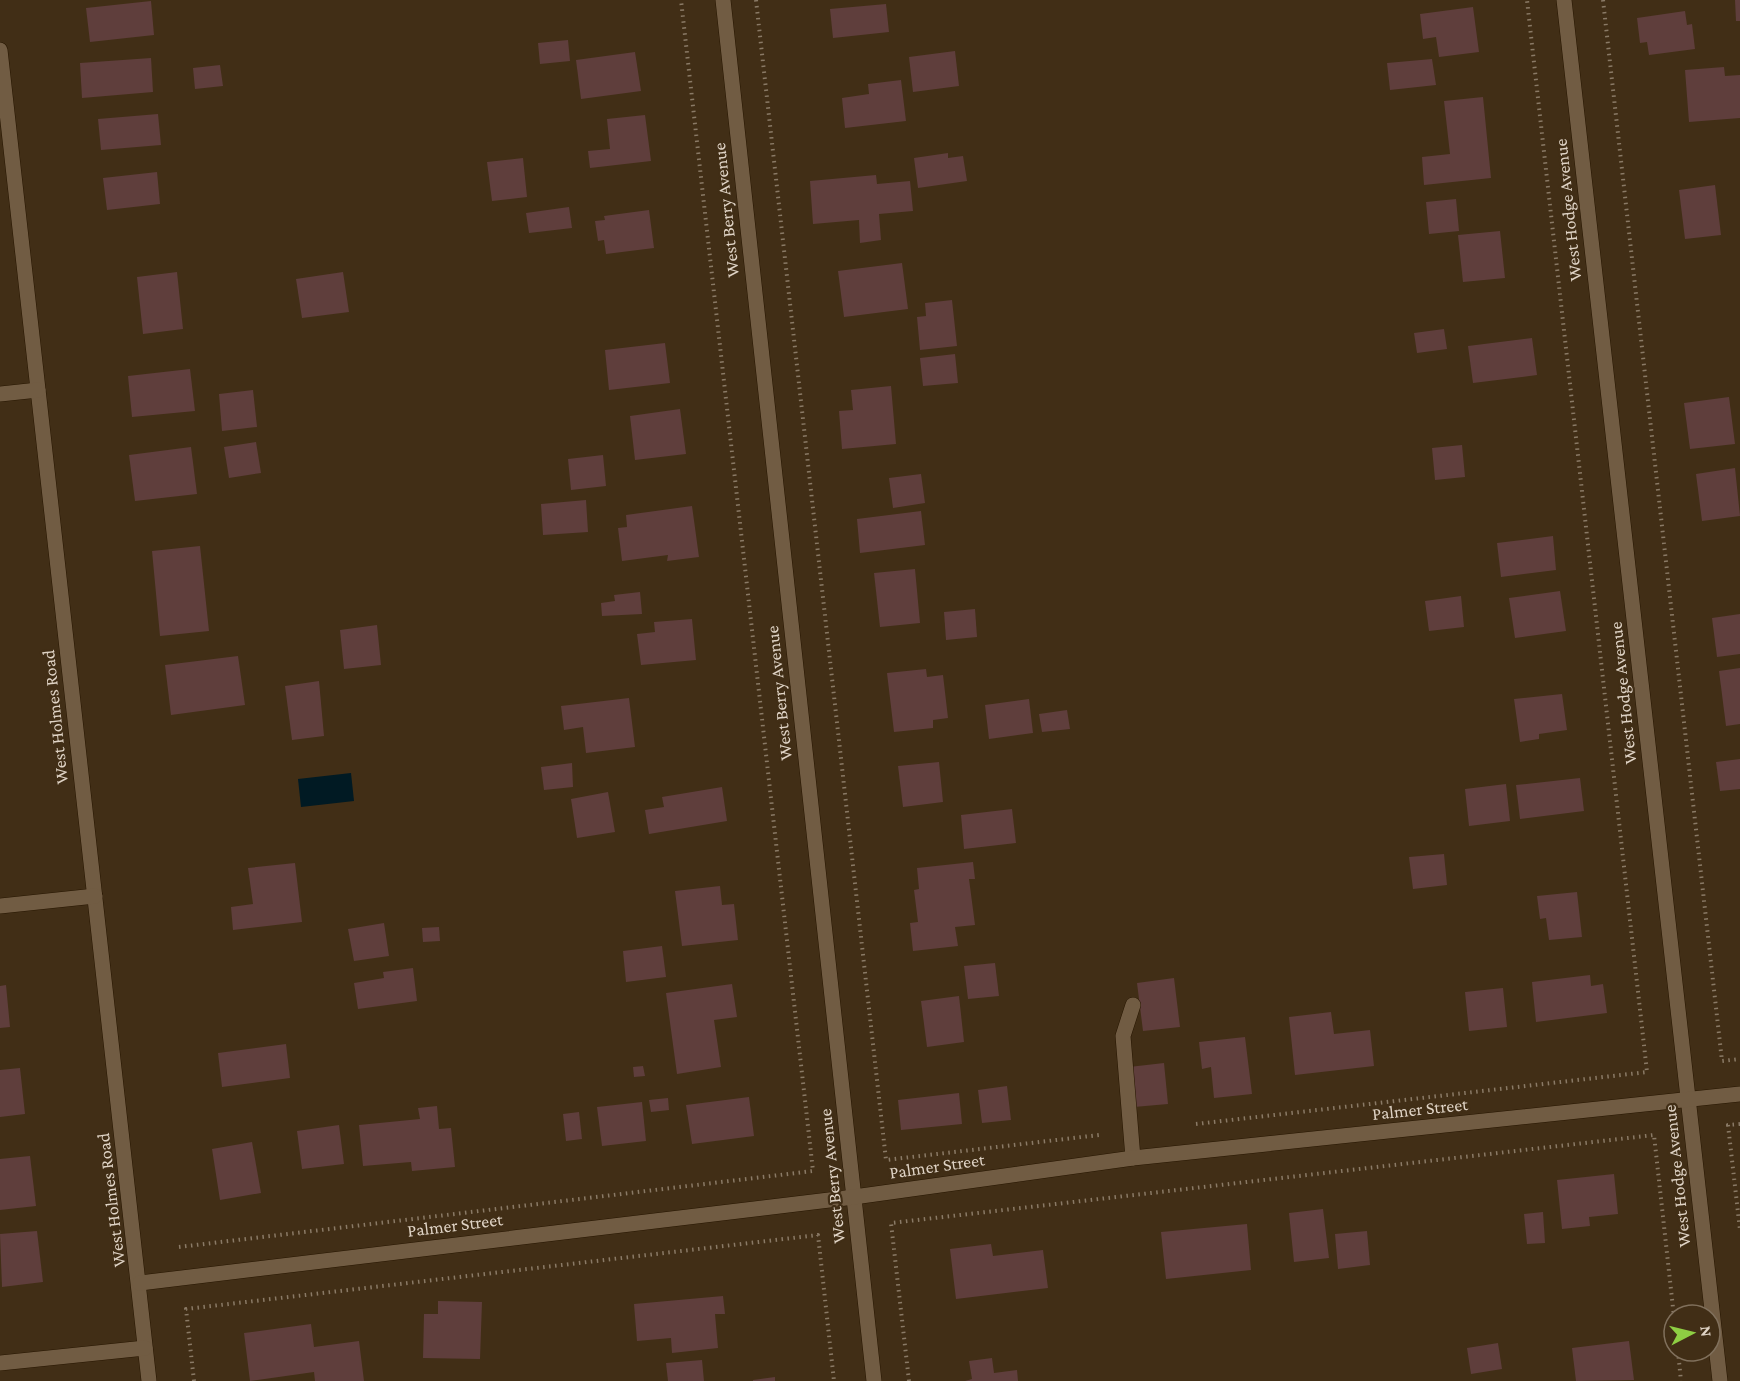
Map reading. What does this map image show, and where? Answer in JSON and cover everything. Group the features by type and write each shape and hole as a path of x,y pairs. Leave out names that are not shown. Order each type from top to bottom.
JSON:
{"street":[{"name":"West Berry Avenue","path":"723,0 874,1381"},
{"name":"West Hodge Avenue","path":"1564,0 1720,1381"},
{"name":"West Holmes Road","path":"0,50 140,1283 149,1381"},
{"path":"0,394 38,390"},
{"path":"0,906 95,896"},
{"path":"1133,1005 1123,1036 1133,1158"},
{"name":"Palmer Street","path":"140,1283 854,1197 1133,1158 1740,1094"},
{"path":"0,1363 146,1348"}],"path":[{"path":"179,1246 813,1171 681,0"},
{"path":"756,0 886,1160 1131,1132"},
{"path":"1190,1125 1647,1071 1527,0"},
{"path":"1603,0 1722,1061 1740,1059"},
{"path":"1740,1124 1728,1125 1740,1230"},
{"path":"909,1381 891,1223 1654,1135 1672,1303"},
{"path":"194,1381 186,1309 818,1235 834,1381"},
{"path":"1679,1363 1681,1381"}],"water":[{"path":"351,773 354,801 301,807 298,779"}],"building":[{"path":"1735,0 1740,0 1740,21 1736,21"},
{"path":"151,1 154,35 90,42 86,8"},
{"path":"886,4 889,32 833,38 830,9"},
{"path":"1473,7 1479,52 1439,57 1436,37 1423,39 1420,14"},
{"path":"1685,11 1687,25 1692,24 1695,49 1649,55 1647,42 1640,43 1637,18"},
{"path":"568,40 570,61 540,64 538,43"},
{"path":"955,51 959,86 913,92 909,57"},
{"path":"635,52 641,91 581,99 576,60"},
{"path":"151,58 153,92 82,98 80,63"},
{"path":"1432,59 1436,85 1390,90 1387,63"},
{"path":"220,65 223,86 195,89 193,68"},
{"path":"1724,67 1725,76 1740,75 1740,118 1689,122 1685,70"},
{"path":"901,80 906,121 845,128 842,98 869,94 868,84"},
{"path":"1483,97 1491,178 1424,185 1422,157 1450,154 1444,101"},
{"path":"158,114 161,145 101,150 98,119"},
{"path":"645,115 651,161 590,168 588,151 610,149 607,119"},
{"path":"948,153 948,158 963,156 967,181 918,188 914,158"},
{"path":"523,158 527,197 492,201 487,162"},
{"path":"157,172 160,204 107,210 103,178"},
{"path":"876,175 877,184 910,181 913,211 879,214 881,240 860,243 859,220 813,224 810,181"},
{"path":"1715,185 1721,235 1685,239 1679,190"},
{"path":"1456,199 1459,231 1429,234 1426,202"},
{"path":"569,207 572,228 529,233 526,213"},
{"path":"649,210 654,248 606,254 604,240 598,241 595,221 605,220 604,216"},
{"path":"1500,231 1505,278 1463,282 1458,235"},
{"path":"902,263 908,309 844,317 838,271"},
{"path":"177,272 183,329 143,334 137,277"},
{"path":"343,272 349,312 302,318 296,279"},
{"path":"952,300 957,346 920,350 917,317 926,316 925,303"},
{"path":"1444,329 1447,349 1417,353 1414,333"},
{"path":"1532,338 1537,375 1473,383 1468,346"},
{"path":"665,343 670,383 609,390 605,350"},
{"path":"955,354 958,383 923,386 920,358"},
{"path":"190,369 195,411 132,417 128,376"},
{"path":"891,386 896,444 842,449 839,411 853,410 851,390"},
{"path":"253,390 257,427 222,431 219,394"},
{"path":"1729,397 1735,444 1690,449 1684,403"},
{"path":"680,409 686,454 635,460 630,416"},
{"path":"256,442 261,473 229,478 224,447"},
{"path":"1462,445 1465,477 1435,480 1432,448"},
{"path":"191,447 197,494 135,501 129,455"},
{"path":"603,455 606,486 571,490 568,459"},
{"path":"1735,468 1740,516 1702,521 1696,474"},
{"path":"921,474 925,503 893,508 889,478"},
{"path":"586,500 588,532 543,535 541,504"},
{"path":"692,506 699,557 667,561 668,555 622,561 618,528 627,527 626,515"},
{"path":"921,511 925,545 860,553 857,519"},
{"path":"1553,536 1556,570 1501,577 1497,543"},
{"path":"200,546 209,631 160,636 152,551"},
{"path":"915,569 920,623 880,627 874,573"},
{"path":"1560,591 1566,631 1515,638 1509,598"},
{"path":"640,592 642,614 602,616 601,603 615,601 614,595"},
{"path":"1461,596 1464,627 1429,631 1425,601"},
{"path":"975,609 977,637 946,640 944,612"},
{"path":"1740,614 1740,654 1717,657 1712,618"},
{"path":"692,619 696,660 641,665 637,634 655,632 654,622"},
{"path":"377,625 381,665 344,669 340,630"},
{"path":"238,656 245,705 171,715 165,665"},
{"path":"1740,668 1740,724 1726,726 1719,671"},
{"path":"926,669 927,677 943,675 948,718 933,720 933,728 894,732 887,673"},
{"path":"319,681 324,736 292,740 285,686"},
{"path":"1562,694 1567,730 1539,734 1539,739 1520,742 1514,699"},
{"path":"629,698 635,747 586,753 583,727 564,730 561,706"},
{"path":"1029,699 1033,733 989,739 985,705"},
{"path":"1067,710 1070,729 1042,732 1039,714"},
{"path":"1740,759 1740,789 1720,791 1716,762"},
{"path":"939,762 943,802 903,807 898,766"},
{"path":"572,763 573,787 544,790 541,767"},
{"path":"1580,778 1584,811 1520,819 1516,785"},
{"path":"1506,784 1510,821 1469,826 1465,789"},
{"path":"722,787 727,821 649,834 645,810 664,807 662,797"},
{"path":"608,792 615,832 577,838 571,799"},
{"path":"1012,809 1016,843 964,849 961,815"},
{"path":"1444,854 1447,885 1413,889 1409,857"},
{"path":"973,862 975,879 969,879 975,925 955,927 958,946 913,951 910,923 918,922 914,890 919,889 917,868"},
{"path":"295,863 302,922 233,930 231,907 253,904 248,868"},
{"path":"720,886 722,905 734,904 738,940 682,946 675,891"},
{"path":"1577,892 1582,937 1549,940 1546,918 1540,919 1537,896"},
{"path":"384,923 389,956 354,961 348,929"},
{"path":"439,927 440,941 423,942 422,928"},
{"path":"662,946 666,977 626,982 623,951"},
{"path":"995,963 999,996 968,999 964,966"},
{"path":"413,968 417,1001 358,1009 354,983 384,978 383,972"},
{"path":"1590,975 1591,986 1603,984 1607,1013 1536,1022 1532,982"},
{"path":"1174,978 1180,1027 1143,1031 1137,983"},
{"path":"732,984 737,1017 714,1020 721,1067 677,1074 666,993"},
{"path":"6,985 10,1027 0,1028 0,986"},
{"path":"1503,988 1507,1027 1469,1031 1465,992"},
{"path":"959,996 964,1042 927,1047 921,1001"},
{"path":"1331,1012 1334,1034 1370,1030 1374,1066 1295,1075 1289,1017"},
{"path":"1245,1037 1252,1094 1214,1098 1211,1067 1202,1069 1199,1042"},
{"path":"286,1044 290,1078 222,1087 218,1053"},
{"path":"1164,1063 1168,1104 1134,1107 1129,1067"},
{"path":"643,1066 645,1076 634,1077 633,1067"},
{"path":"20,1068 25,1114 0,1117 0,1070"},
{"path":"1007,1086 1011,1120 982,1123 978,1090"},
{"path":"959,1093 962,1124 901,1130 898,1100"},
{"path":"749,1097 754,1136 692,1144 686,1105"},
{"path":"668,1098 669,1110 651,1112 649,1100"},
{"path":"642,1102 646,1141 602,1146 597,1107"},
{"path":"437,1106 439,1129 451,1128 455,1167 412,1171 411,1162 363,1166 359,1125 420,1119 418,1108"},
{"path":"579,1112 582,1139 566,1141 563,1114"},
{"path":"339,1125 344,1164 302,1169 297,1131"},
{"path":"252,1142 261,1193 220,1200 212,1149"},
{"path":"30,1156 36,1206 0,1210 0,1159"},
{"path":"1614,1174 1618,1214 1589,1217 1590,1226 1562,1229 1557,1180"},
{"path":"1323,1209 1329,1258 1294,1262 1289,1213"},
{"path":"1543,1212 1545,1243 1527,1244 1524,1214"},
{"path":"1247,1224 1251,1270 1166,1279 1161,1232"},
{"path":"37,1231 43,1282 2,1287 0,1234"},
{"path":"1367,1231 1370,1265 1338,1269 1335,1234"},
{"path":"991,1244 993,1256 1043,1250 1048,1288 956,1299 950,1249"},
{"path":"723,1296 725,1314 715,1314 718,1348 672,1353 671,1338 637,1341 634,1304"},
{"path":"438,1301 482,1302 480,1359 423,1358 424,1314 438,1314"},
{"path":"311,1324 314,1347 359,1341 364,1381 315,1381 314,1372 250,1381 244,1333"},
{"path":"1629,1341 1634,1380 1576,1381 1572,1348"},
{"path":"1498,1343 1502,1369 1471,1374 1467,1348"},
{"path":"992,1358 994,1373 1017,1370 1018,1381 965,1381 972,1379 969,1361"},
{"path":"702,1360 704,1381 668,1381 666,1363"},
{"path":"775,1377 775,1381 753,1381 753,1380"}]}
